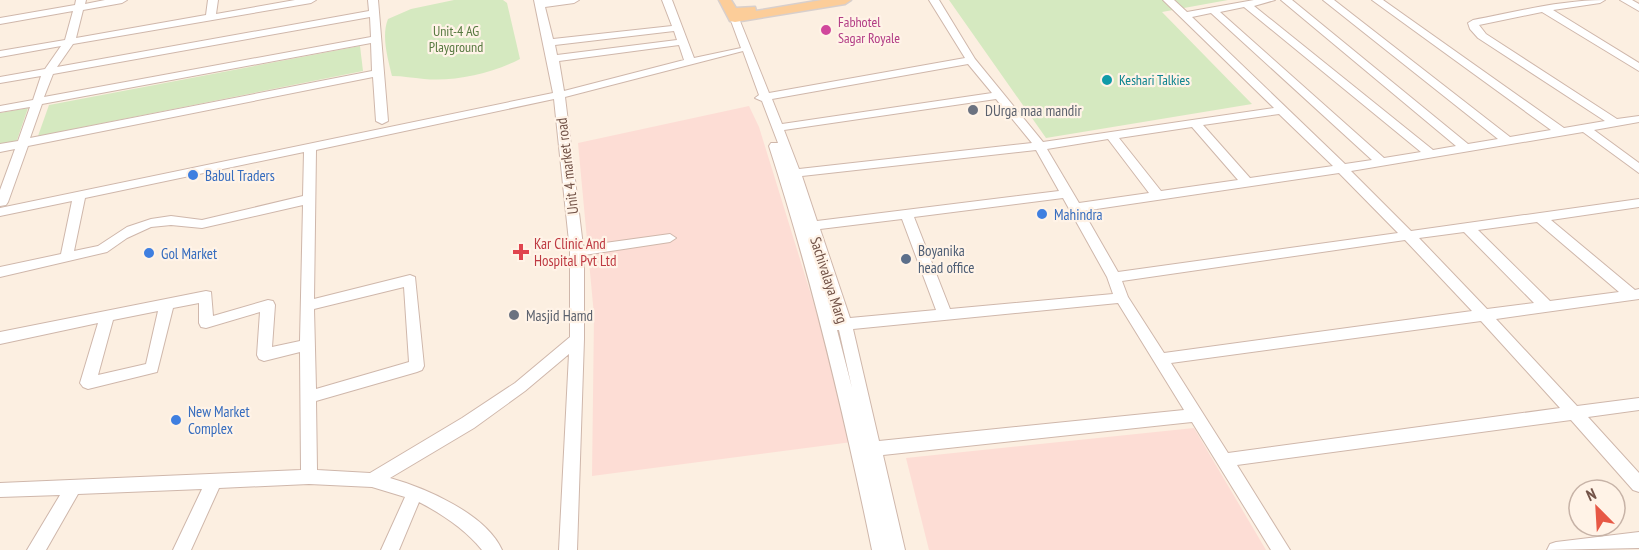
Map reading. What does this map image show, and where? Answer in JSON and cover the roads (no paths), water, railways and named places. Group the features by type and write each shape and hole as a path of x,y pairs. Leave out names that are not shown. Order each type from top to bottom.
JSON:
{"main road":[{"name":"Sachivalaya Marg","path":"715,0 729,16"},
{"name":"Sachivalaya Marg","path":"725,0 729,16"},
{"path":"729,16 814,0"},
{"path":"729,16 845,0"}],"street":[{"path":"0,21 80,4 122,0"},
{"path":"211,17 213,0"},
{"path":"0,54 311,0"},
{"path":"373,0 377,39 376,73 382,121"},
{"path":"540,2 574,0"},
{"path":"667,0 690,62"},
{"path":"934,0 971,60 1040,146 1114,278 1122,298 1281,550"},
{"path":"1168,0 1344,168 1487,315 1639,485"},
{"path":"1185,15 1270,0"},
{"path":"1286,0 1466,148"},
{"path":"1328,0 1508,141"},
{"path":"1377,0 1563,133"},
{"path":"1600,0 1473,23 1482,36 1615,123"},
{"path":"1625,0 1639,8"},
{"name":"Unit 4 market road","path":"540,2 559,95 577,251 577,339 568,550"},
{"path":"80,4 70,41 48,72 1,207 79,195 559,95 738,50"},
{"path":"1246,4 1431,154"},
{"path":"1544,9 1639,68"},
{"path":"1213,10 1382,162"},
{"path":"0,80 374,14"},
{"name":"Sachivalaya Marg","path":"729,16 738,50 778,128 795,173 844,324 896,550"},
{"name":"Sachivalaya Marg","path":"729,16 762,98 829,326 850,405 881,550"},
{"path":"550,42 678,28"},
{"path":"0,109 377,39"},
{"path":"553,59 682,42"},
{"path":"762,98 971,60"},
{"path":"0,148 376,73"},
{"path":"778,128 1000,95"},
{"path":"795,173 1040,146 1282,110"},
{"path":"1075,208 1344,168 1639,119"},
{"path":"1195,123 1247,182"},
{"path":"1586,129 1639,169"},
{"path":"1111,135 1156,195"},
{"path":"309,477 307,306 310,146"},
{"path":"811,226 1065,194"},
{"path":"68,256 79,195"},
{"path":"0,272 102,249 130,230 158,221 187,220 202,224 309,199"},
{"path":"1114,278 1639,204"},
{"path":"906,213 945,315"},
{"path":"1541,218 1636,295"},
{"path":"1468,228 1547,307"},
{"path":"577,251 670,238"},
{"path":"307,306 410,280 417,366 309,397"},
{"path":"1161,359 1636,295"},
{"path":"0,338 206,296 206,323 268,305 264,356 307,345"},
{"path":"829,326 1122,298"},
{"path":"107,316 88,383 152,368 167,303"},
{"path":"372,480 468,423 520,387 577,339"},
{"path":"1225,460 1573,411 1639,404"},
{"path":"873,448 1197,415"},
{"path":"0,490 309,477 372,480 414,492 453,514 481,535 493,550"},
{"path":"182,550 214,482"},
{"path":"35,550 74,486"},
{"path":"390,550 414,492"},
{"path":"1556,550 1639,540"}],"place":[{"name":"Fabhotel Sagar Royale","path":"826,30"},
{"name":"Keshari Talkies","path":"1107,80"},
{"name":"DUrga maa mandir","path":"973,110"},
{"name":"Babul Traders","path":"193,175"},
{"name":"Mahindra","path":"1042,214"},
{"name":"Kar Clinic And Hospital Pvt Ltd","path":"521,252"},
{"name":"Gol Market","path":"149,253"},
{"name":"Boyanika head office","path":"906,259"},
{"name":"Masjid Hamd","path":"514,315"},
{"name":"New Market Complex","path":"176,420"}],"park label":[{"name":"Unit-4 AG Playground","path":"456,40"}]}
